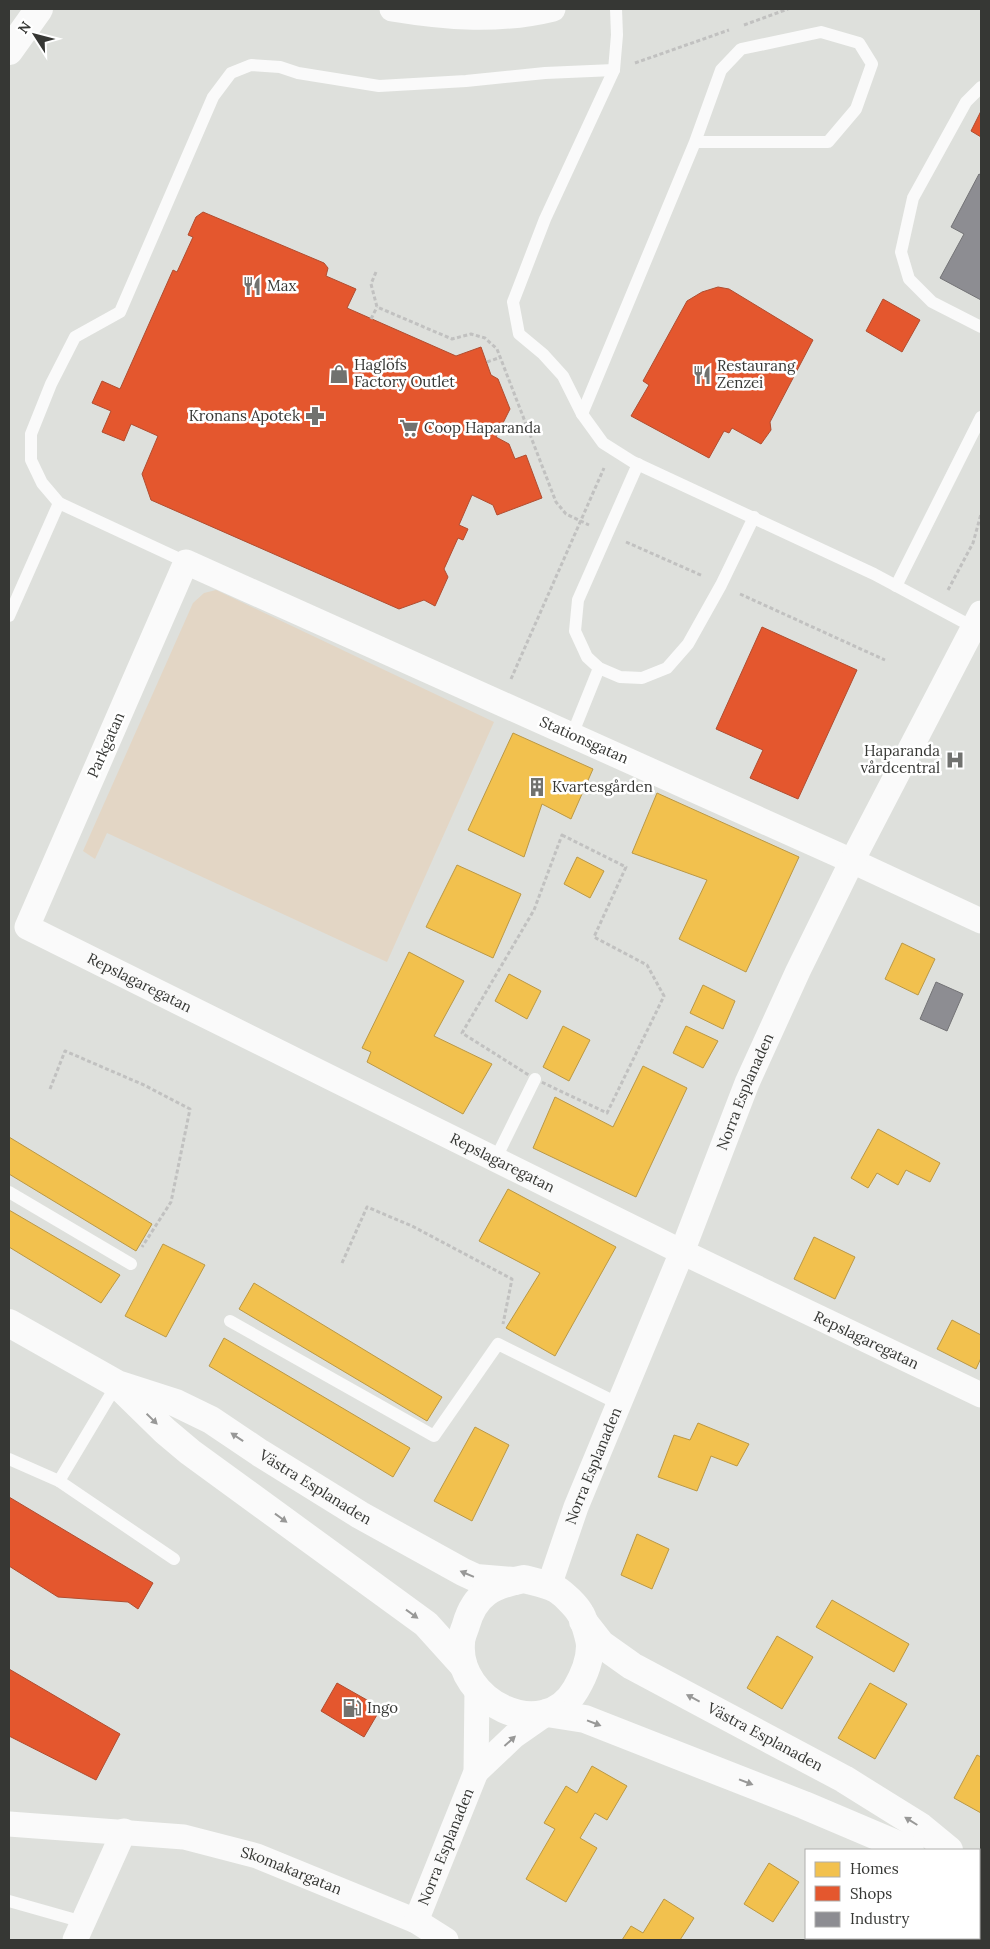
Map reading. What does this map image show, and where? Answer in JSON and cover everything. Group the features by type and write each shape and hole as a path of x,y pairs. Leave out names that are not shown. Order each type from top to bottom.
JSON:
{"main road":[{"path":"9,51 39,9"},
{"name":"Västra Esplanaden","path":"9,1324 117,1384 176,1403 211,1420 360,1515 463,1572 476,1578 514,1581"},
{"name":"Västra Esplanaden","path":"117,1384 165,1431 190,1452 426,1624 464,1665"},
{"path":"547,1713 571,1699 583,1677 590,1645 581,1614 559,1591 549,1586 524,1579 499,1584 478,1600 469,1614 461,1643 464,1665 477,1690 501,1708 525,1716 547,1713 585,1719 804,1805 908,1849"},
{"name":"Västra Esplanaden","path":"583,1621 601,1644 632,1666 844,1780 921,1827 949,1849"}],"street":[{"path":"392,9 441,16 480,18 509,17 553,9"},
{"name":"Stationsgatan","path":"186,562 852,860 981,921"},
{"name":"Parkgatan","path":"26,927 186,562"},
{"name":"Norra Esplanaden","path":"549,1586 576,1507 682,1252 747,1084 798,971 852,860 977,620"},
{"name":"Repslagaregatan","path":"26,927 682,1252 981,1396"},
{"name":"Norra Esplanaden","path":"416,1921 476,1772 477,1690"},
{"name":"Norra Esplanaden","path":"476,1772 514,1736 547,1713"},
{"name":"Skomakargatan","path":"9,1824 124,1831 184,1837 257,1856 416,1921 446,1940"},
{"path":"79,1931 124,1831"}],"lane":[{"path":"616,9 617,36 614,70 546,219 513,302 519,334 543,354 563,376 582,414 604,443 612,448 638,464 754,517 938,608 977,620"},
{"path":"582,414 695,142 721,70 741,49 821,32 859,43 872,64 856,109 828,142 695,142"},
{"path":"186,562 59,503 42,483 31,460 31,434 51,384 75,337 120,312 213,97 231,73 251,65 280,67 298,73 379,86 466,82 545,73 614,70"},
{"path":"981,87 966,102 913,198 901,252 909,279 932,302 981,327"},
{"path":"896,586 981,417"},
{"path":"638,464 578,600 575,631 587,657 599,668 620,676 642,678 667,668 688,644 754,517"},
{"path":"9,616 59,503"},
{"path":"572,735 599,668"},
{"path":"495,1160 535,1079"},
{"path":"9,1192 131,1264"},
{"path":"230,1321 434,1436 498,1344 619,1404"},
{"path":"59,1481 117,1384"},
{"path":"9,1459 59,1481 174,1559"},
{"path":"9,1901 79,1931"}],"path":[{"path":"743,25 788,9"},
{"path":"614,70 734,29"},
{"path":"371,319 378,307 371,284 376,272"},
{"path":"378,307 452,339 471,334 485,338 497,348 556,502 566,514 885,660"},
{"path":"487,362 501,358"},
{"path":"500,703 612,448"},
{"path":"938,608 973,542 981,514"},
{"path":"562,835 626,866 594,937 647,965 664,996 607,1113 535,1079 462,1033 534,910 562,835"},
{"path":"50,1089 65,1051 144,1085 190,1110 171,1202 131,1264"},
{"path":"342,1263 367,1206 412,1226 512,1279 498,1344"}],"shaded area":[{"path":"216,590 494,722 387,962 107,833 95,859 83,851 193,603 204,593"}],"building: Homes":[{"name":"Kvartesgården","path":"513,733 593,769 571,819 542,804 524,857 468,830"},
{"path":"657,793 799,857 746,972 679,939 707,880 632,853"},
{"path":"577,857 604,871 590,898 564,884"},
{"path":"457,865 521,894 493,958 426,927"},
{"path":"902,943 935,959 918,995 885,979"},
{"path":"409,952 464,981 434,1036 492,1064 463,1114 367,1062 371,1052 362,1048"},
{"path":"509,974 541,991 527,1019 495,1001"},
{"path":"703,985 735,1001 723,1029 690,1013"},
{"path":"563,1026 590,1040 569,1081 543,1067"},
{"path":"686,1026 718,1041 703,1068 673,1053"},
{"path":"643,1066 687,1088 636,1197 533,1148 555,1097 613,1127"},
{"path":"878,1129 940,1163 930,1182 906,1170 898,1185 877,1173 868,1188 851,1178"},
{"path":"9,1137 152,1224 136,1251 9,1174"},
{"path":"508,1189 616,1247 555,1356 506,1328 540,1273 479,1241"},
{"path":"9,1210 120,1275 101,1303 9,1247"},
{"path":"814,1237 855,1257 835,1299 794,1279"},
{"path":"163,1244 205,1265 166,1337 125,1316"},
{"path":"254,1283 442,1397 427,1421 239,1309"},
{"path":"952,1320 981,1335 981,1358 976,1369 937,1349"},
{"path":"224,1338 410,1448 393,1477 209,1366"},
{"path":"698,1423 749,1444 737,1466 711,1456 697,1491 658,1477 674,1435 690,1440"},
{"path":"475,1427 509,1445 472,1521 434,1501"},
{"path":"637,1534 669,1549 652,1589 621,1575"},
{"path":"832,1600 909,1644 894,1672 816,1627"},
{"path":"777,1636 813,1657 782,1709 747,1688"},
{"path":"870,1683 907,1704 875,1759 838,1738"},
{"path":"977,1755 981,1757 981,1813 954,1798"},
{"path":"592,1766 627,1786 607,1820 595,1813 580,1838 597,1848 566,1902 526,1879 555,1829 544,1823 566,1786 577,1793"},
{"path":"769,1863 799,1882 773,1922 744,1904"},
{"path":"664,1899 694,1918 680,1940 622,1940 631,1926 643,1933"}],"building: Shops":[{"path":"981,111 981,137 971,131"},
{"path":"203,212 324,263 328,268 326,276 356,289 347,308 456,356 481,347 491,375 498,379 510,409 496,437 509,444 515,459 526,455 542,498 497,515 493,505 472,495 459,525 468,529 463,540 458,538 444,569 448,577 435,606 424,600 399,609 151,500 142,474 158,436 131,424 124,441 102,432 111,411 92,403 102,381 120,389 173,270 177,272 193,237 188,235 196,217"},
{"path":"718,287 729,289 813,340 770,422 771,430 761,444 732,428 729,433 724,431 709,458 631,416 649,385 643,381 687,301 702,292"},
{"path":"883,299 920,320 902,352 866,331"},
{"path":"762,627 857,670 798,799 750,778 763,750 716,729"},
{"path":"9,1497 153,1583 138,1609 128,1602 58,1597 9,1566"},
{"path":"9,1669 120,1734 96,1780 9,1736"},
{"path":"337,1683 381,1708 364,1737 321,1711"}],"building: Industry":[{"path":"979,174 981,175 981,300 940,278 964,234 951,227"},
{"path":"936,982 963,994 947,1031 920,1019"}],"place":[{"name":"Max","path":"252,286"},
{"name":"Haglöfs Factory Outlet","path":"339,374"},
{"name":"Restaurang Zenzei","path":"702,375"},
{"name":"Kronans Apotek","path":"315,416"},
{"name":"Coop Haparanda","path":"409,428"},
{"name":"Haparanda vårdcentral","path":"955,760"},
{"name":"Kvartesgården","path":"537,787"},
{"name":"Ingo","path":"352,1708"}]}
